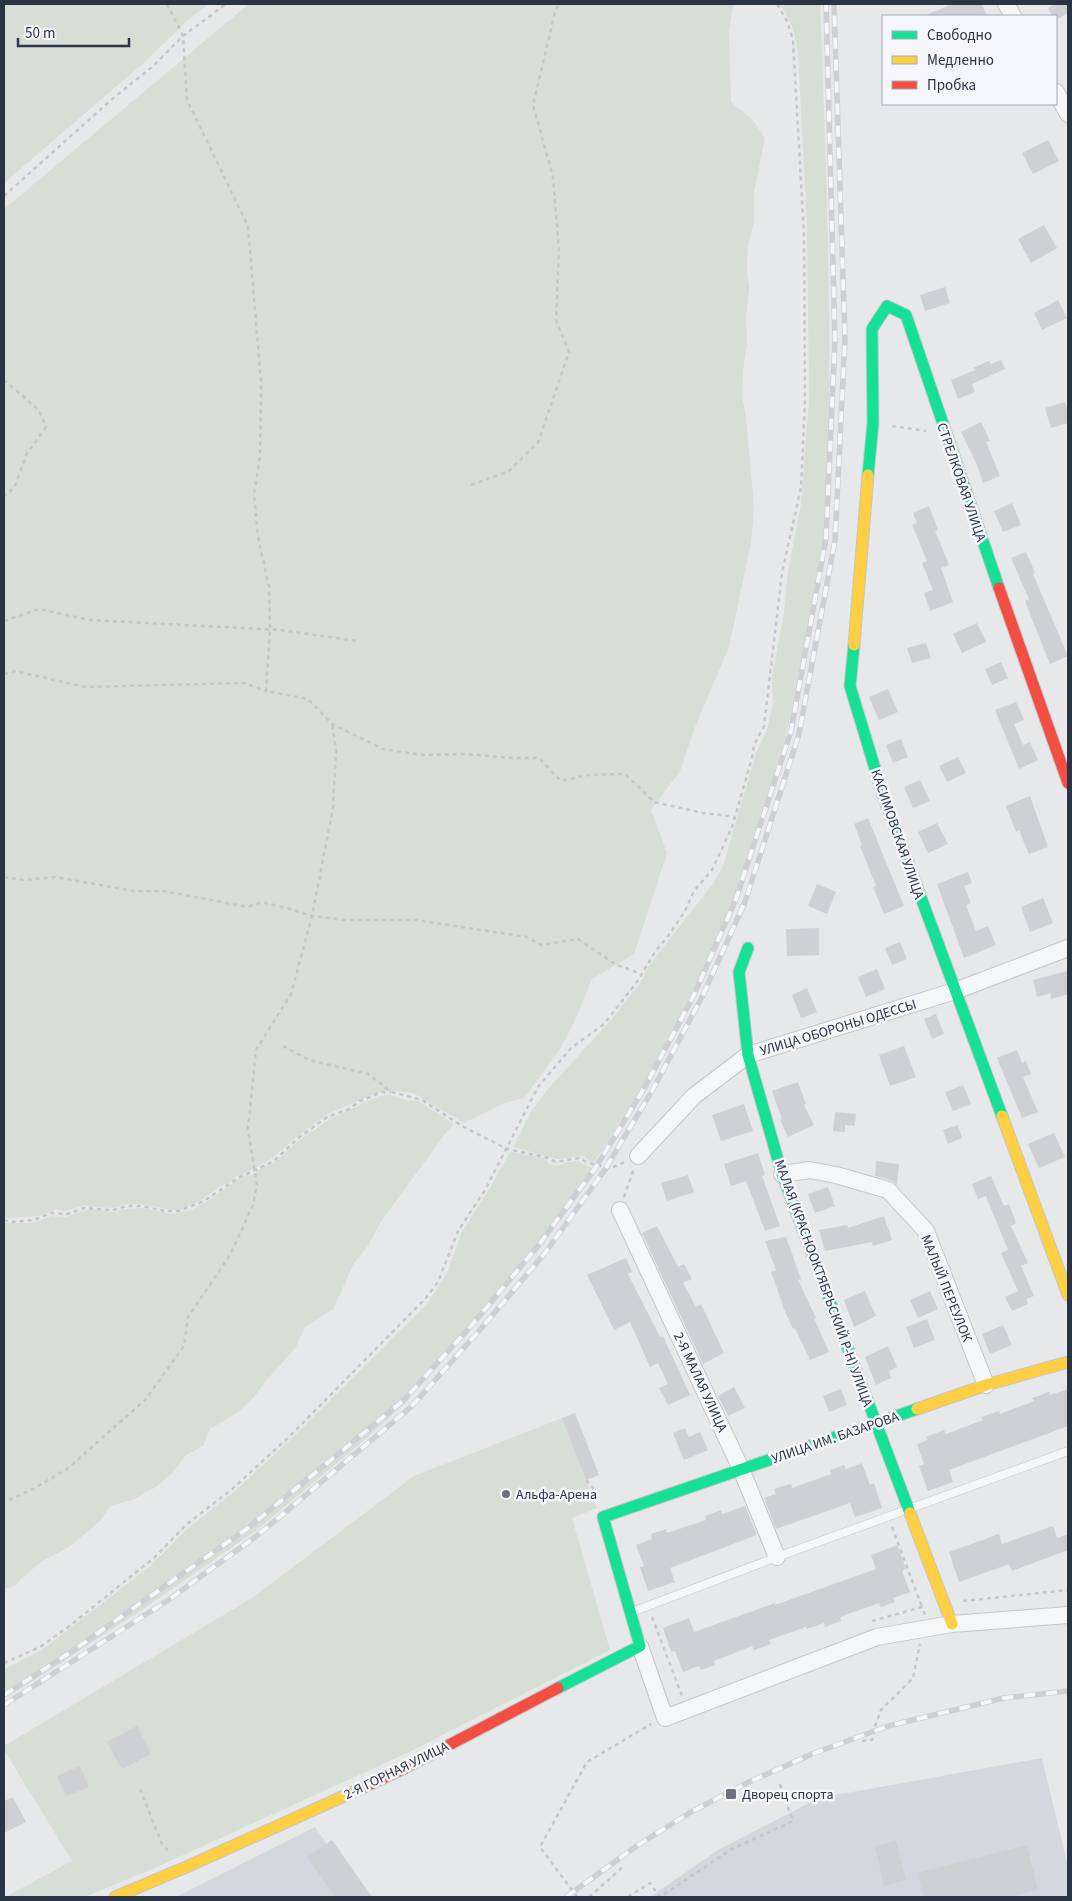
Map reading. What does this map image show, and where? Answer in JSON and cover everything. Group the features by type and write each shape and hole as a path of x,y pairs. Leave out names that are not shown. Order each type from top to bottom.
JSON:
{"street":[{"path":"1006,4 1012,15"},
{"path":"1057,94 1068,114"},
{"name":"СТРЕЛКОВАЯ УЛИЦА","path":"873,423 872,329 887,306 906,315 945,433 1068,783"},
{"name":"КАСИМОВСКАЯ УЛИЦА","path":"873,423 850,686 884,795 1068,1295"},
{"name":"МАЛАЯ (КРАСНООКТЯБРЬСКИЙ Р-Н) УЛИЦА","path":"748,948 739,972 748,1055 782,1174 910,1508 952,1624"},
{"name":"УЛИЦА ОБОРОНЫ ОДЕССЫ","path":"638,1156 694,1096 748,1055 955,991 1068,948"},
{"name":"МАЛЫЙ ПЕРЕУЛОК","path":"782,1174 810,1170 888,1190 926,1231 986,1385"},
{"name":"2-Я МАЛАЯ УЛИЦА","path":"620,1210 741,1469 777,1557"},
{"name":"УЛИЦА ИМ. БАЗАРОВА","path":"603,1516 986,1385 1068,1362"},
{"path":"603,1516 640,1646 665,1718 877,1637 952,1624 1068,1614"},
{"name":"2-Я ГОРНАЯ УЛИЦА","path":"116,1897 403,1769 640,1646"}],"lane":[{"path":"631,1613 777,1557 1068,1451"}],"path":[{"path":"167,4 184,36 187,100 248,226 261,382 260,457 254,494 258,537 269,587 270,630 266,691"},
{"path":"4,196 111,100 152,67 184,36 226,4"},
{"path":"471,485 509,471 538,442 569,352 556,320 559,249 553,176 533,105 555,12 559,4"},
{"path":"4,1663 40,1648 155,1557 187,1524 231,1490 278,1448 425,1299 438,1282 458,1231 485,1190 538,1087 570,1049 604,1024 685,911 694,891 712,870 735,817 754,746 764,726 782,573 801,487 805,401 804,274 798,120 793,40 787,21 777,4"},
{"path":"4,380 39,410 46,427 26,455 14,488 4,496"},
{"path":"873,423 945,433"},
{"path":"4,621 39,609 90,620 270,630 357,641"},
{"path":"4,674 15,671 85,687 244,683 266,691 308,699 332,724 384,749 423,754 539,758 561,781 588,776 625,774 654,802 703,813 735,817"},
{"path":"9,1500 68,1469 145,1400 184,1346 188,1317 230,1254 254,1205 257,1185 248,1129 256,1050 292,994 312,916 333,808 336,750 332,724"},
{"path":"4,877 24,880 55,877 134,891 163,891 248,907 261,902 312,916 346,920 416,920 527,937 541,945 578,939 615,964 641,974"},
{"path":"284,1046 309,1060 368,1074 390,1092"},
{"path":"4,1220 13,1222 34,1220 51,1213 66,1214 84,1208 113,1210 127,1206 141,1206 164,1211 180,1211 204,1201 241,1176 274,1160 297,1139 327,1117 349,1109 360,1101 382,1092 390,1092 422,1100 462,1126 507,1149 545,1157 556,1162 579,1158 588,1163 611,1168 638,1156"},
{"path":"620,1210 638,1156"},
{"path":"586,1480 592,1488 603,1516"},
{"path":"888,1517 922,1607"},
{"path":"944,1603 1068,1590"},
{"path":"648,1606 681,1694"},
{"path":"862,1740 872,1740 881,1710 913,1678 922,1629"},
{"path":"577,1897 540,1847 587,1762 645,1726"},
{"path":"628,1897 650,1883 660,1897 732,1850 793,1821 779,1782"},
{"path":"140,1789 162,1844 184,1868"},
{"path":"589,1897 623,1867"}],"shaded area":[{"path":"4,4 209,4 190,18 147,60 4,183"},
{"path":"249,4 733,4 729,32 731,102 752,119 765,138 754,192 754,222 748,245 747,344 742,396 746,417 754,508 751,542 729,647 695,727 680,771 651,810 667,853 634,954 592,979 574,1023 560,1049 524,1098 502,1104 464,1123 413,1093 384,1090 327,1114 273,1158 236,1176 230,1182 219,1187 201,1200 178,1211 140,1204 128,1204 112,1208 83,1206 64,1211 56,1209 40,1216 4,1218 4,209"},
{"path":"779,4 820,4 828,236 828,461 822,550 804,660 787,732 755,839 730,911 687,1008 626,1113 593,1164 584,1156 557,1159 513,1147 532,1110 548,1089 610,1021 639,985 649,966 713,884 723,866 756,753 767,730 773,703 772,679 784,612 788,572 801,504 809,399 807,226 798,52 792,26"},
{"path":"390,1095 408,1101 418,1101 454,1124 382,1220 367,1247 354,1263 333,1309 305,1327 296,1347 254,1397 238,1412 210,1429 203,1446 186,1455 172,1473 156,1487 132,1500 110,1506 101,1520 69,1547 42,1561 15,1586 4,1589 4,1223 33,1223 51,1216 65,1217 89,1209 114,1212 123,1209 142,1208 172,1214 191,1210 205,1203 241,1177 254,1174 259,1169 274,1163 298,1141 330,1119 379,1096"},
{"path":"510,1152 544,1158 550,1165 558,1166 577,1161 592,1168 559,1219 518,1274 403,1405 361,1443 254,1532 143,1609 4,1698 4,1669 42,1650 150,1566 185,1531 237,1489 288,1442 427,1304 447,1273 462,1232"},
{"path":"562,1418 597,1508 572,1518 610,1650 405,1754 157,1867 85,1897 5,1897 72,1861 4,1750 4,1746 252,1598 414,1476"},
{"path":"1042,1758 1068,1867 1068,1897 650,1897 718,1850 819,1798"},
{"path":"315,1827 363,1897 176,1897"}],"building":[{"path":"952,4 982,4 987,15 926,15"},
{"path":"1055,4 1068,4 1068,13 1057,19 1057,15 1052,15 1048,8"},
{"path":"1048,140 1059,161 1033,174 1022,153"},
{"path":"1044,225 1057,248 1031,263 1018,239"},
{"path":"945,287 950,303 925,311 920,295"},
{"path":"1058,300 1067,318 1042,330 1034,313"},
{"path":"1001,360 1005,369 972,384 975,392 958,399 951,380 975,370 973,368 989,361 991,364"},
{"path":"1065,402 1068,423 1051,428 1045,408"},
{"path":"981,422 990,441 986,442 1000,476 983,483 977,465 961,432"},
{"path":"1012,503 1021,525 1003,532 994,511"},
{"path":"929,506 938,530 935,531 949,565 941,568 953,602 930,611 924,593 933,590 922,563 927,561 912,525 917,523 913,513"},
{"path":"1026,552 1035,573 1033,574 1068,656 1050,664 1025,601 1029,599 1011,558"},
{"path":"977,623 986,642 962,653 953,634"},
{"path":"926,643 931,658 912,663 907,648"},
{"path":"1001,662 1008,678 992,685 985,669"},
{"path":"888,689 898,712 879,720 869,697"},
{"path":"1016,702 1024,720 1014,724 1023,745 1030,742 1038,760 1019,769 995,710"},
{"path":"901,739 908,757 893,763 886,745"},
{"path":"958,757 966,773 947,782 939,766"},
{"path":"920,780 930,801 913,808 904,787"},
{"path":"1030,796 1048,847 1029,854 1019,830 1016,832 1006,806"},
{"path":"868,818 904,906 884,914 873,887 876,886 860,846 862,845 854,824"},
{"path":"937,823 948,844 928,853 918,832"},
{"path":"968,872 972,883 964,886 971,903 966,905 976,931 988,926 996,945 964,958 937,884"},
{"path":"817,884 836,892 827,914 808,906"},
{"path":"1043,898 1053,923 1030,932 1021,907"},
{"path":"819,928 819,955 787,956 786,929"},
{"path":"900,942 907,959 892,965 885,948"},
{"path":"877,969 885,989 866,997 858,977"},
{"path":"1068,971 1068,994 1051,999 1050,993 1037,997 1033,980"},
{"path":"807,988 817,1012 801,1018 792,995"},
{"path":"936,1014 944,1034 932,1039 924,1019"},
{"path":"904,1046 916,1077 890,1086 879,1055"},
{"path":"1017,1050 1022,1063 1026,1061 1031,1074 1023,1077 1038,1112 1022,1118 997,1058"},
{"path":"798,1082 806,1104 804,1105 814,1125 788,1137 780,1120 782,1119 772,1091"},
{"path":"963,1085 971,1104 953,1111 945,1092"},
{"path":"744,1104 753,1131 721,1141 712,1115"},
{"path":"835,1112 856,1114 855,1126 845,1125 845,1132 833,1131"},
{"path":"958,1125 962,1138 948,1144 943,1130"},
{"path":"1054,1133 1065,1157 1039,1168 1028,1144"},
{"path":"758,1153 765,1175 762,1176 780,1226 765,1231 746,1181 731,1186 724,1164"},
{"path":"876,1161 899,1164 897,1185 891,1180 875,1176"},
{"path":"688,1175 694,1192 667,1201 661,1183"},
{"path":"991,1176 1004,1206 1009,1204 1016,1223 1011,1226 1028,1263 1021,1266 1034,1296 1026,1299 1028,1304 1012,1311 1005,1297 1018,1291 1001,1253 1008,1250 986,1196 978,1199 972,1184"},
{"path":"828,1187 835,1206 815,1213 808,1194"},
{"path":"884,1216 892,1240 873,1246 872,1242 825,1251 819,1230 847,1225 848,1228"},
{"path":"657,1226 678,1267 684,1264 692,1279 683,1283 696,1307 701,1304 724,1353 703,1364 642,1233"},
{"path":"786,1237 801,1279 798,1280 816,1318 814,1318 829,1352 810,1360 782,1305 771,1272 776,1270 765,1241"},
{"path":"626,1258 632,1272 628,1274 660,1337 663,1336 690,1395 668,1405 659,1388 668,1384 658,1363 650,1367 630,1322 614,1330 587,1275"},
{"path":"865,1291 876,1316 854,1327 844,1300"},
{"path":"930,1291 938,1309 918,1318 910,1300"},
{"path":"927,1319 935,1340 914,1348 906,1327"},
{"path":"1003,1325 1012,1345 990,1354 982,1334"},
{"path":"888,1346 897,1367 889,1371 891,1378 876,1385 865,1357"},
{"path":"734,1387 745,1408 728,1416 718,1396"},
{"path":"841,1389 847,1405 829,1412 823,1396"},
{"path":"1068,1389 1068,1426 949,1470 953,1482 928,1491 919,1466 924,1464 917,1444 928,1440 926,1437 944,1430 946,1434 983,1420 981,1417 999,1411 1000,1414 1034,1401 1032,1398 1049,1392 1050,1395"},
{"path":"575,1413 599,1475 586,1480 562,1418"},
{"path":"685,1428 689,1437 700,1432 708,1450 684,1460 673,1433"},
{"path":"862,1463 870,1485 874,1483 882,1508 855,1517 850,1503 776,1529 764,1498 776,1494 774,1489 791,1484 792,1488 831,1474 830,1470 844,1465 846,1469"},
{"path":"745,1506 757,1535 670,1568 675,1582 648,1591 640,1567 644,1566 636,1545 652,1539 651,1534 666,1529 667,1533 706,1520 705,1516 721,1510 722,1514"},
{"path":"1053,1526 1057,1538 1068,1534 1068,1550 1012,1571 1009,1564 959,1582 949,1552 999,1534 1002,1544"},
{"path":"897,1545 906,1569 902,1571 910,1592 893,1598 895,1602 881,1607 879,1603 840,1617 841,1621 825,1627 824,1623 807,1629 806,1627 769,1640 771,1644 754,1650 752,1646 714,1661 715,1665 701,1670 699,1666 683,1672 675,1651 671,1652 663,1628 689,1618 694,1632 775,1603 775,1605 876,1569 871,1555"},
{"path":"137,1726 151,1754 122,1769 107,1742"},
{"path":"80,1766 89,1787 66,1796 57,1776"},
{"path":"13,1797 26,1822 4,1833 4,1801"},
{"path":"332,1840 372,1897 335,1897 307,1857"},
{"path":"896,1841 906,1880 884,1886 875,1846"},
{"path":"1027,1845 1038,1890 1009,1897 924,1897 917,1873"}],"railway":[{"path":"4,1695 68,1654 248,1528 404,1400 471,1326 538,1246 596,1167 646,1085 694,995 736,899 791,731 826,538 835,341 826,4"},
{"path":"4,1705 167,1601 258,1535 411,1407 545,1253 604,1171 652,1091 702,997 745,902 799,734 835,540 845,339 834,4"},
{"path":"566,1897 638,1845 691,1812 749,1782 812,1754 888,1726 1004,1698 1068,1691"}],"traffic: fast":[{"path":"868,475 873,423 872,329 887,306 906,315 999,588"},
{"path":"854,645 850,686 883,795 1002,1116"},
{"path":"748,948 739,972 748,1055 782,1174 910,1513"},
{"path":"558,1688 640,1646 603,1517 917,1409"}],"traffic: slow":[{"path":"854,645 868,475"},
{"path":"1002,1116 1068,1295"},
{"path":"917,1409 986,1385 1068,1362"},
{"path":"910,1513 952,1624"},
{"path":"115,1897 362,1788"}],"traffic: jam":[{"path":"999,588 1068,783"},
{"path":"362,1788 403,1769 558,1688"}],"place":[{"name":"Альфа-Арена","path":"506,1494"},
{"name":"Дворец спорта","path":"731,1794"}]}
